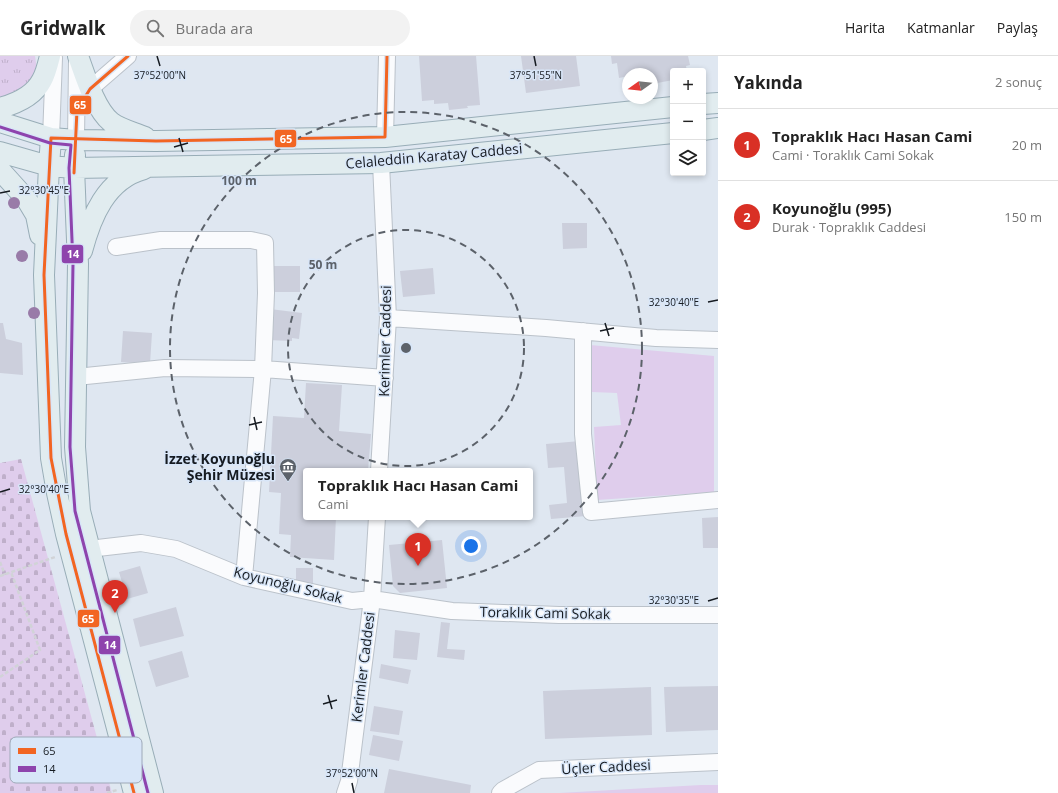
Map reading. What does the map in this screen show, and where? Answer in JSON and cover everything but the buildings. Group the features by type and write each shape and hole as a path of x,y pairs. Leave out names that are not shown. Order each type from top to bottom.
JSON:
{"main road":[{"path":"0,108 14,104 29,95 41,82 50,56"},
{"path":"78,56 90,90 110,121 119,127 156,141"},
{"path":"706,104 718,103"},
{"name":"Celaleddin Karatay Caddesi","path":"51,138 76,140 156,141 385,137 670,107"},
{"path":"0,122 51,138 44,275"},
{"path":"706,130 718,128"},
{"name":"Celaleddin Karatay Caddesi","path":"49,166 74,168 381,163 670,133"},
{"path":"76,140 74,168 78,264 75,447 76,476 80,511 80,550 122,737"},
{"path":"0,152 49,166"},
{"path":"78,264 85,238 104,197 117,183 135,172 154,167"},
{"path":"0,170 27,200 36,215 44,275 51,458 57,492 80,550 137,737"},
{"path":"142,754 154,793"},
{"path":"132,783 134,793"}],"street":[{"path":"51,138 54,56"},
{"path":"76,140 78,56"},
{"path":"77,110 90,90 128,56"},
{"path":"385,137 387,56"},
{"name":"Kerimler Caddesi","path":"380,468 388,318 381,163"},
{"path":"116,247 161,240 251,240 264,243 266,293 263,368 244,577"},
{"path":"388,318 583,331 656,338 718,340"},
{"path":"583,331 583,434 590,512 718,500"},
{"path":"76,377 165,368 263,368 385,378"},
{"name":"Kerimler Caddesi","path":"346,793 349,781 372,599 377,520"},
{"name":"Koyunoğlu Sokak","path":"80,550 141,543 176,549 244,577 352,601 372,599"},
{"name":"Toraklık Cami Sokak","path":"372,599 452,611 559,615 718,615"},
{"name":"Üçler Caddesi","path":"500,793 539,770 718,762"}],"path":[{"path":"0,576 80,550"},
{"path":"0,562 4,575"},
{"path":"0,677 40,650 11,572"}],"green space":[{"path":"0,56 35,56 38,77 28,93 0,99"},
{"path":"590,345 714,356 714,492 597,500 594,427 621,425 617,393 592,392"},
{"path":"21,459 97,737 10,737 10,783 109,783 112,793 0,793 0,463"},
{"path":"718,785 718,793 559,793"}],"transit line":[{"name":"65","path":"74,173 77,110 90,89 128,56"},
{"name":"65","path":"119,737 66,534 51,458 44,275 51,138 156,141 385,137 387,56"},
{"name":"14","path":"0,127 50,143 71,145 69,168 73,264 70,447 75,511 134,737"},
{"name":"14","path":"142,770 148,793"},
{"name":"65","path":"131,783 134,793"}],"place":[{"name":"İzzet Koyunoğlu Şehir Müzesi","path":"288,482"},
{"name":"Topraklık Hacı Hasan Cami","path":"418,566"},
{"name":"Koyunoğlu (995)","path":"115,613"}]}
